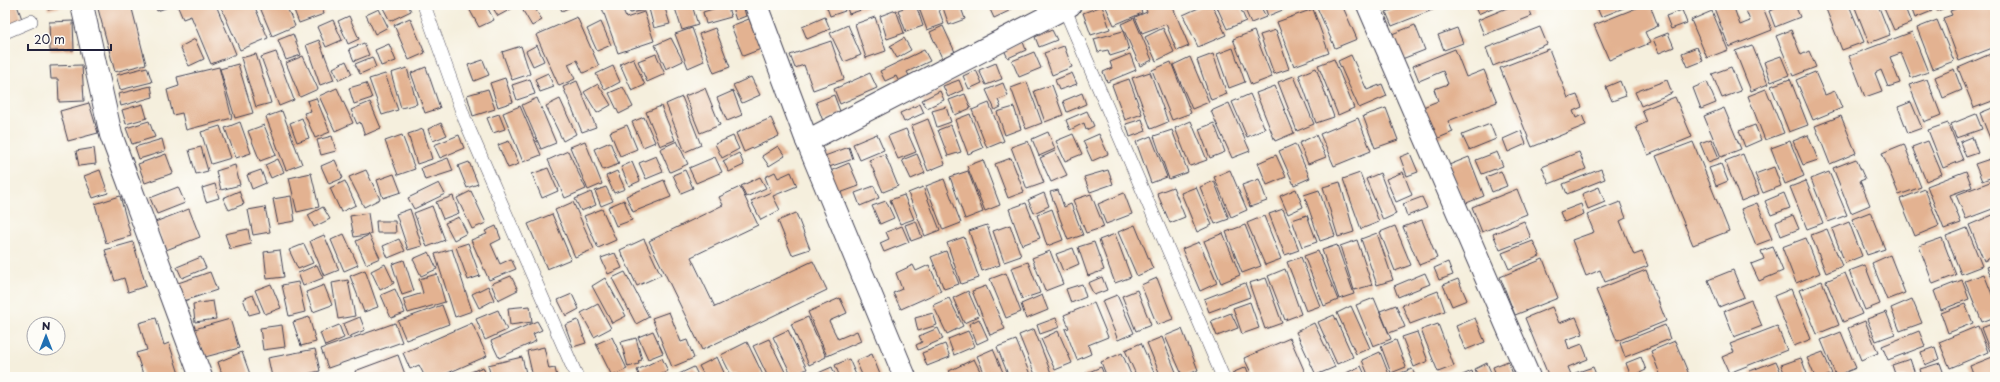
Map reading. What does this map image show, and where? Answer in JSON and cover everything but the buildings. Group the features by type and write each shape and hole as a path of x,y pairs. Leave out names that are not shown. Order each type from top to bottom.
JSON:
{"street":[{"path":"82,5 111,135 201,377"},
{"path":"756,5 807,142 905,377"},
{"path":"1368,5 1529,377"},
{"path":"807,142 1066,6"}],"lane":[{"path":"424,5 465,120 577,377"},
{"path":"1066,6 1223,377"},
{"path":"5,32 31,21"}]}
